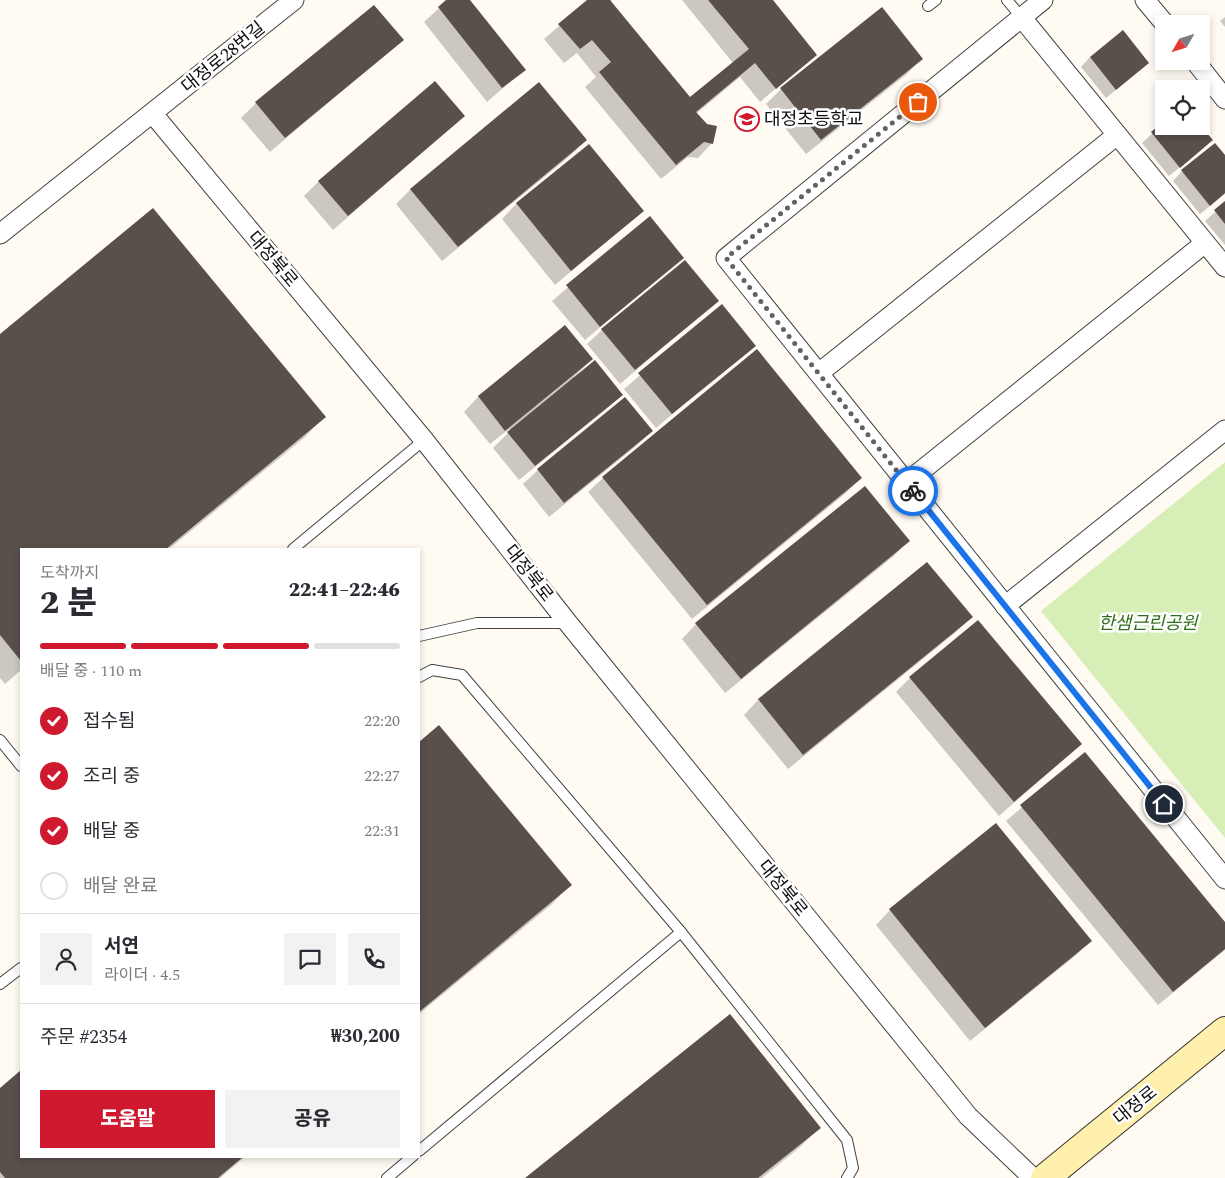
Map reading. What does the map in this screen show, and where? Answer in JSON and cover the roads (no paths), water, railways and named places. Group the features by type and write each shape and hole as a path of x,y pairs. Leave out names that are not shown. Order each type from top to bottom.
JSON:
{"street":[{"name":"대정로28번길","path":"153,114 294,0"},
{"path":"1043,0 726,258 1225,879"},
{"path":"1145,0 1157,15"},
{"path":"1022,18 1225,267"},
{"path":"1202,70 1225,98"},
{"path":"0,234 153,114"},
{"name":"대정북로","path":"153,114 424,440 568,623 968,1116 1033,1178"},
{"path":"819,373 1117,134"},
{"path":"906,482 1205,243"},
{"path":"1005,606 1225,430"},
{"name":"대정로","path":"1045,1178 1225,1031"}],"lane":[{"path":"1008,0 1022,18"},
{"path":"294,548 424,440"},
{"path":"420,636 477,622 568,623"},
{"path":"420,676 432,670 462,675 681,932 847,1140 853,1168 847,1178"},
{"path":"0,740 20,765"},
{"path":"420,1150 681,932"},
{"path":"0,984 20,969"},
{"path":"387,1178 411,1158"}],"place":[{"name":"대정초등학교","path":"747,119"}],"park label":[{"name":"한샘근린공원","path":"1148,623"}]}
